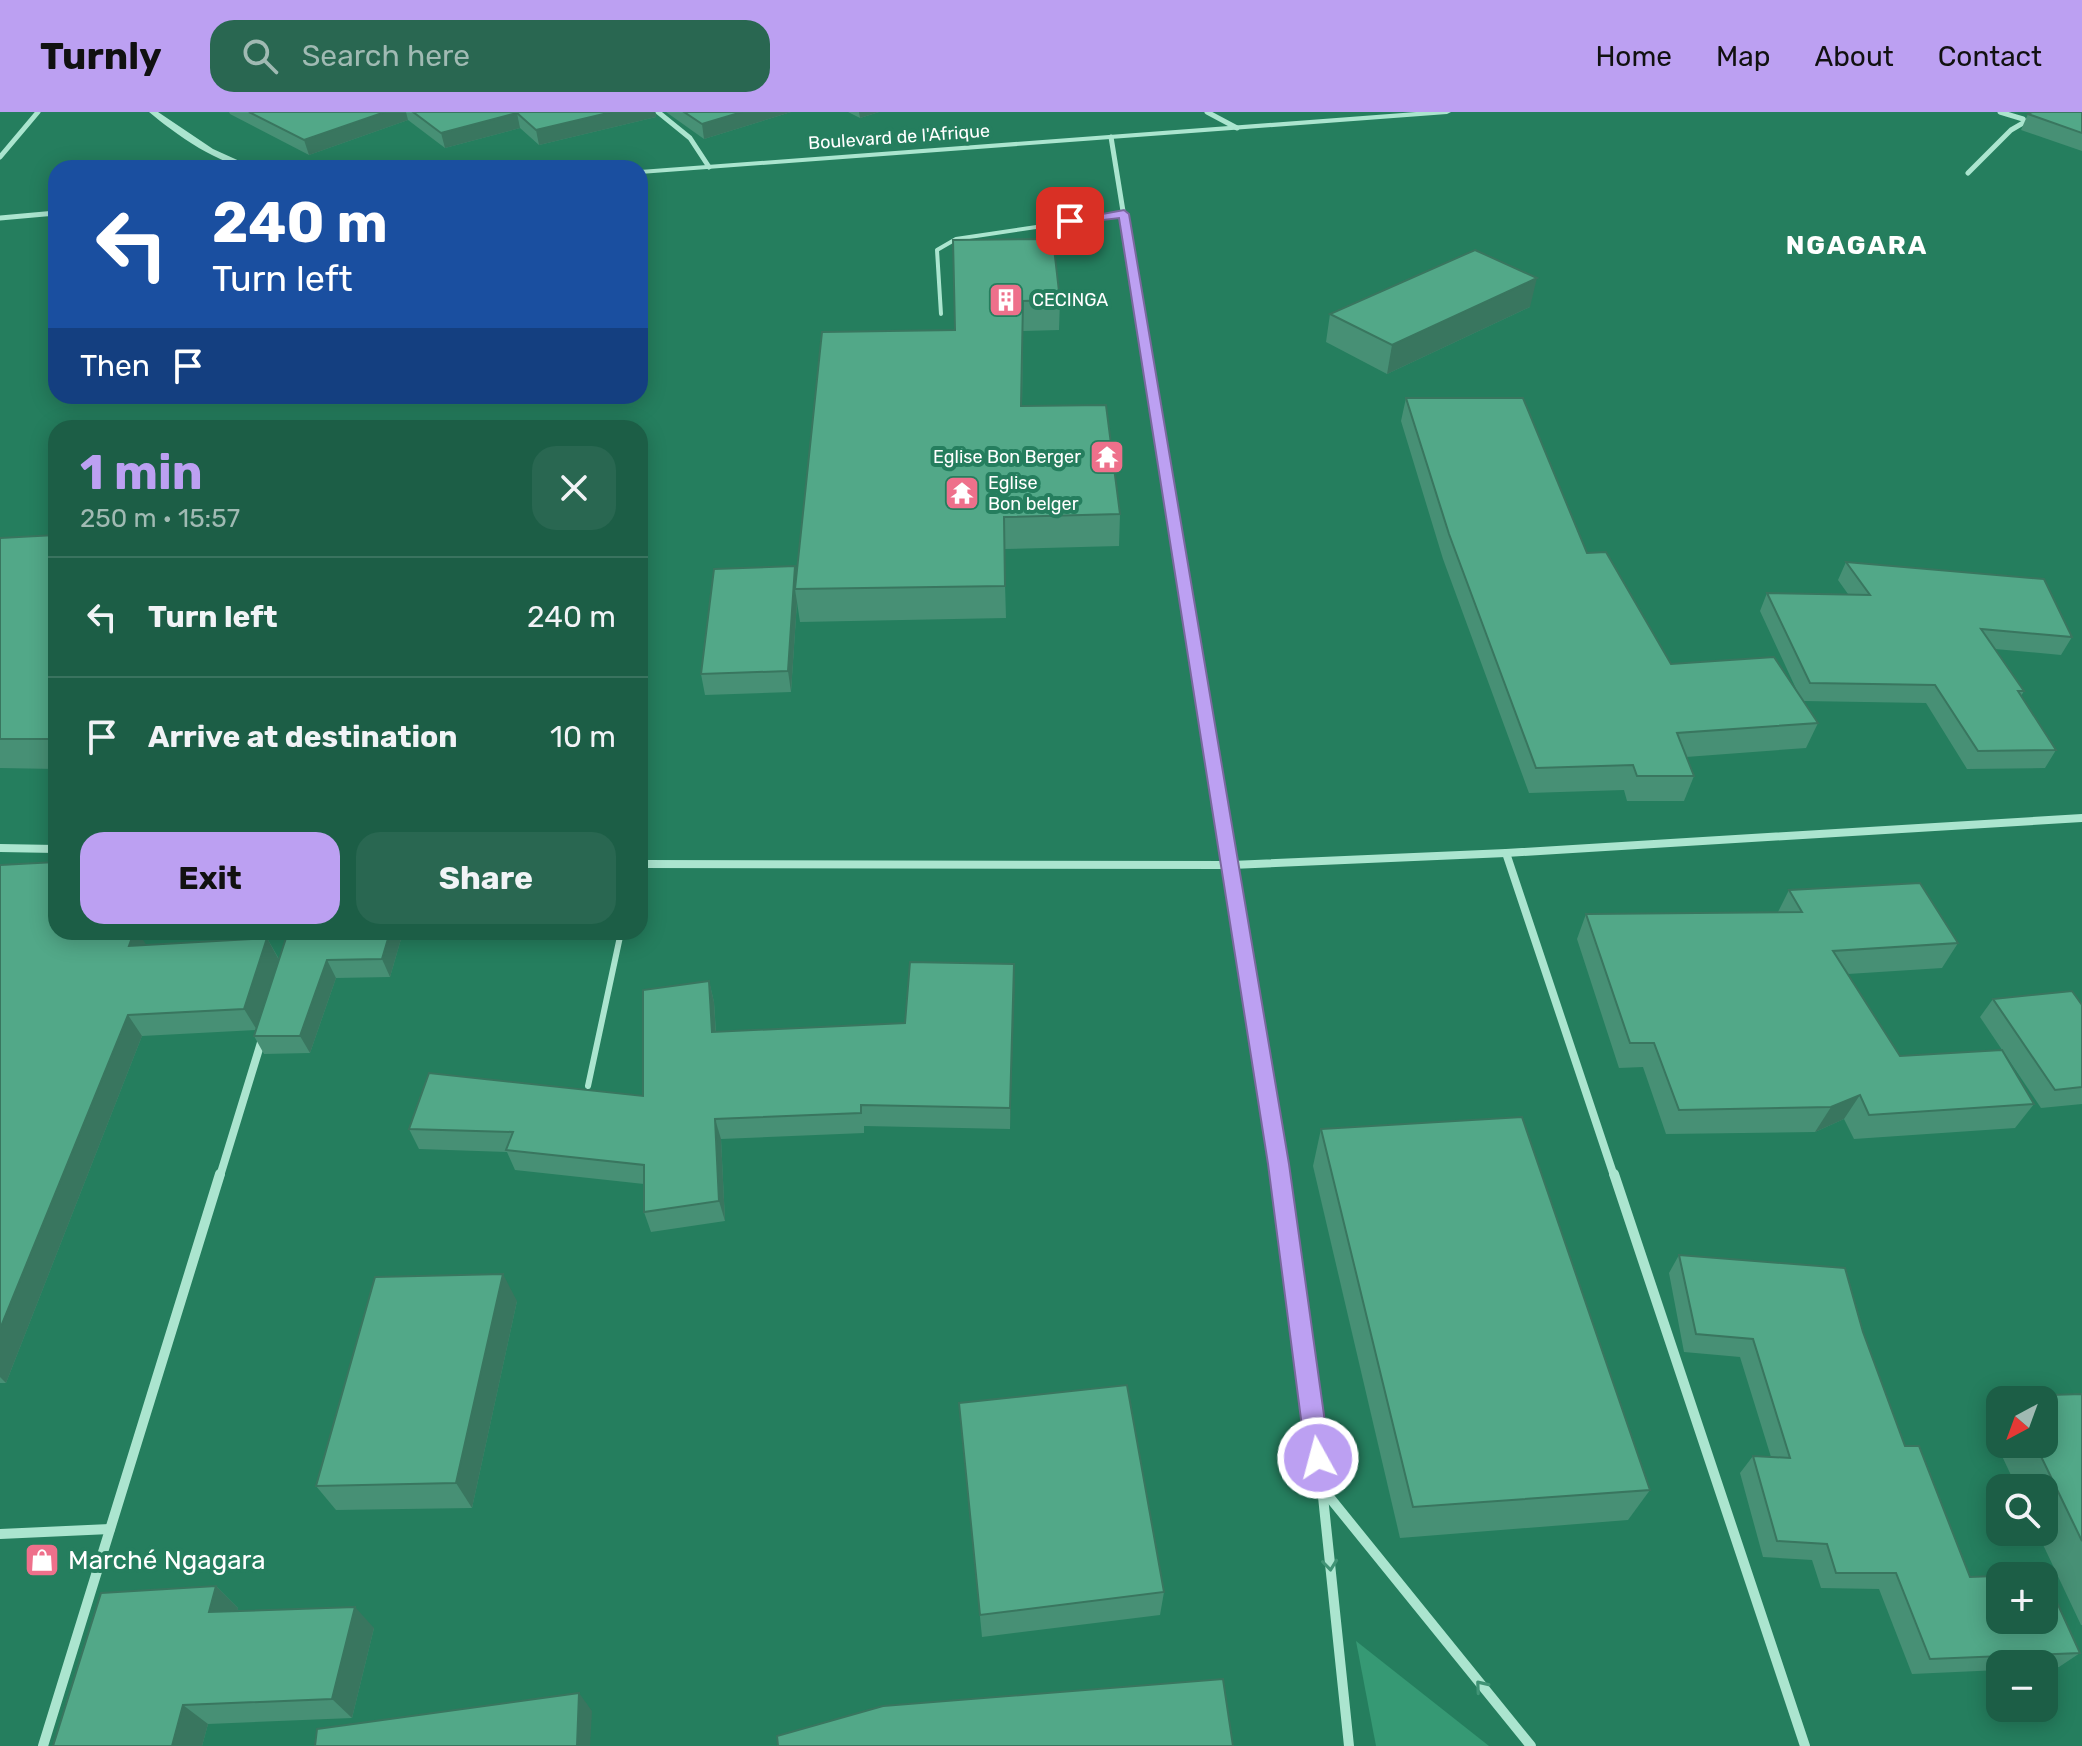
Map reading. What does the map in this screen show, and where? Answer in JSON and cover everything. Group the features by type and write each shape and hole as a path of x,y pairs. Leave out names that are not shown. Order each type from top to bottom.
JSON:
{"street":[{"path":"0,157 38,112"},
{"path":"153,112 210,151 232,160"},
{"path":"658,112 690,138 709,167"},
{"path":"1207,112 1237,128"},
{"name":"Boulevard de l'Afrique","path":"648,171 1447,112"},
{"path":"2000,112 2023,119"},
{"path":"1968,173 2023,119 2042,112"},
{"path":"1111,137 1232,865 1288,1224 1322,1487 1349,1746"},
{"path":"0,218 48,214"},
{"path":"648,864 1232,865 1506,853 2082,818"},
{"path":"0,848 48,849"},
{"path":"1506,853 1805,1746"},
{"path":"43,1746 267,1022"},
{"path":"1322,1487 1531,1746"},
{"path":"0,1534 110,1529"}],"lane":[{"path":"941,314 937,250 956,239 1124,214"},
{"path":"588,1086 619,940"}],"green space":[{"path":"1356,1641 1489,1746 1376,1746"}],"building":[{"path":"249,112 385,112 304,140"},
{"path":"413,112 612,112 536,130 517,113 441,133"},
{"path":"684,112 742,112 702,124"},
{"path":"2082,112 2082,133 2028,114"},
{"path":"1053,239 1060,300 1023,301 1021,406 1106,405 1120,514 1004,517 1005,586 795,589 822,332 955,330 953,240"},
{"path":"1475,250 1537,278 1392,345 1330,314"},
{"path":"1406,398 1523,398 1587,553 1606,552 1671,664 1774,657 1818,723 1677,733 1694,776 1637,776 1633,765 1536,768 1449,534"},
{"path":"48,535 48,739 0,739 0,538"},
{"path":"1846,562 2044,579 2072,637 1981,629 2024,691 2018,691 2056,750 1978,751 1935,685 1810,683 1767,593 1870,595"},
{"path":"795,566 788,671 701,674 714,569"},
{"path":"48,862 48,940 131,940 129,946 266,940 244,1009 128,1015 0,1329 0,865"},
{"path":"1920,883 1958,943 1833,951 1900,1056 2002,1050 2034,1104 1869,1115 1860,1095 1831,1107 1679,1110 1654,1043 1630,1043 1586,914 1802,912 1789,890"},
{"path":"285,940 388,940 382,959 327,960 300,1036 254,1036"},
{"path":"910,962 1014,964 1010,1108 861,1105 861,1113 715,1119 719,1201 644,1212 644,1165 506,1150 513,1132 409,1129 429,1073 643,1096 643,990 709,981 712,1032 905,1023"},
{"path":"2072,991 2082,1005 2082,1087 2055,1090 1993,999"},
{"path":"1522,1117 1650,1490 1413,1507 1321,1129"},
{"path":"1679,1255 1845,1268 1863,1332 1905,1446 1919,1446 1970,1577 1986,1576 1986,1634 2058,1634 2058,1605 2080,1653 1986,1650 1986,1657 1930,1659 1896,1573 1836,1573 1827,1544 1777,1541 1753,1456 1790,1458 1753,1339 1696,1334"},
{"path":"503,1274 456,1483 316,1486 375,1277"},
{"path":"1127,1385 1164,1592 980,1615 959,1403"},
{"path":"2082,1394 2082,1541 2058,1491 2058,1474 2050,1474 2042,1458 2058,1458 2058,1395"},
{"path":"216,1586 209,1612 355,1607 332,1699 183,1705 172,1746 53,1746 101,1593"},
{"path":"1223,1679 1233,1746 778,1746 777,1736 883,1706"},
{"path":"579,1693 577,1746 315,1746 317,1729"}],"place":[{"name":"CECINGA","path":"1006,300"},
{"name":"Eglise Bon Berger","path":"1107,457"},
{"name":"Eglise Bon belger","path":"962,493"},
{"name":"Marché Ngagara","path":"42,1560"}],"district":[{"name":"NGAGARA","path":"1857,245"}],"route":[{"path":"1070,221 1124,214 1279,1164 1318,1458"}]}
